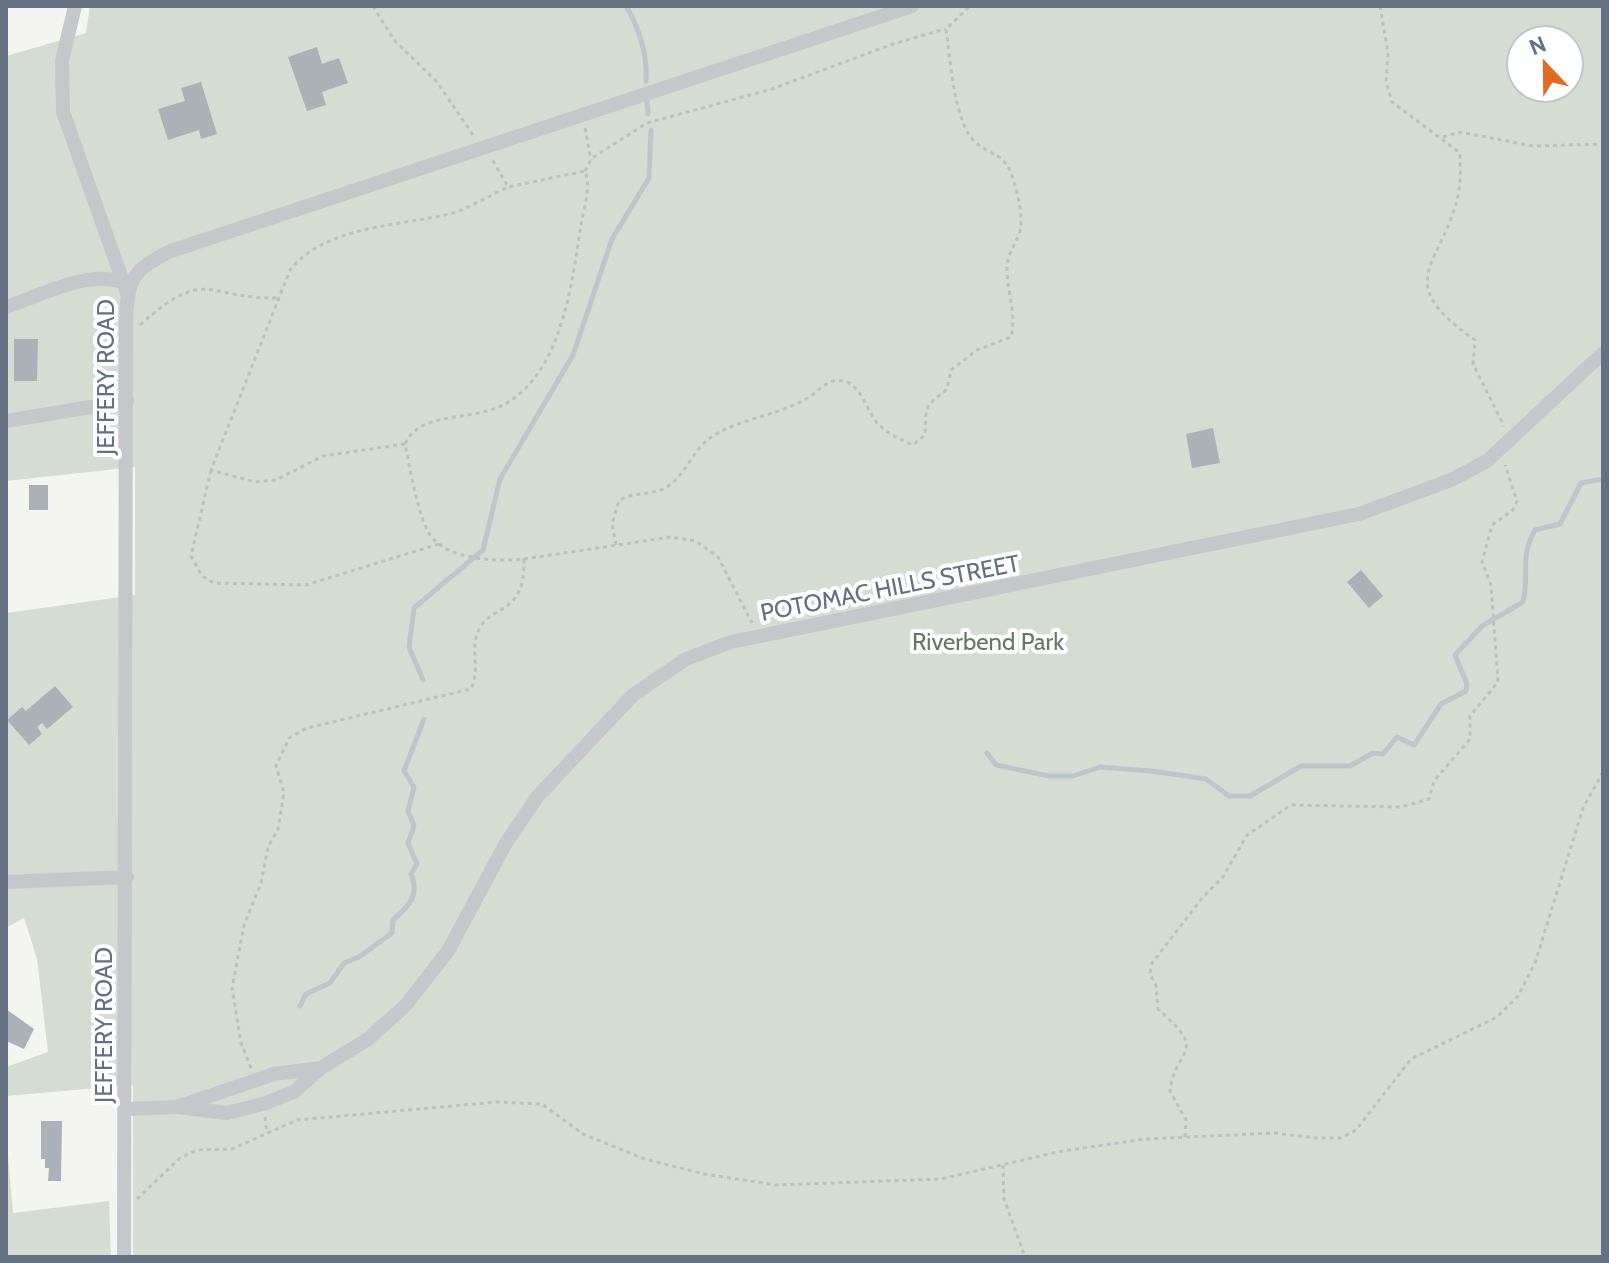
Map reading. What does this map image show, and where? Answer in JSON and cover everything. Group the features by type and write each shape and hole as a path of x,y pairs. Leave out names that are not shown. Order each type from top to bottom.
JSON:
{"street":[{"path":"75,6 62,61 63,112 125,288"},
{"name":"JEFFERY ROAD","path":"124,1257 127,877 125,288 144,265 171,251 912,6"},
{"path":"6,307 95,278 111,278 125,288"},
{"name":"POTOMAC HILLS STREET","path":"126,1109 177,1107 218,1113 263,1104 294,1092 321,1068 368,1039 428,980 448,951 506,843 538,796 633,695 686,659 712,647 1359,514 1451,480 1487,461 1603,353"},
{"path":"6,421 127,401"},
{"path":"6,882 127,877"},
{"name":"POTOMAC HILLS STREET","path":"177,1107 293,1069 321,1068"}],"path":[{"path":"373,6 394,40 437,82 508,187"},
{"path":"759,637 718,557 696,541 671,537 501,561 480,558 439,544 424,523 405,444 415,427 427,421 482,415 511,401 542,366 571,284 587,188 585,171 591,160 647,123 772,89 893,44 946,29 970,6"},
{"path":"1185,1137 1186,1120 1170,1091 1187,1047 1183,1032 1158,1009 1156,985 1150,974 1152,963 1203,897 1223,877 1247,835 1283,809 1291,805 1401,807 1429,799 1434,781 1470,739 1470,716 1498,682 1491,585 1482,562 1483,549 1492,525 1513,510 1517,501 1502,448 1505,426 1473,364 1475,340 1437,308 1426,285 1430,259 1459,192 1460,153 1443,137 1399,110 1392,102 1386,82 1388,53 1380,6"},
{"path":"616,545 612,524 619,501 628,495 659,491 670,486 695,450 712,437 746,420 774,415 806,399 829,381 842,380 856,390 875,420 894,438 913,445 925,435 929,404 947,389 951,370 977,350 1011,337 1014,325 1008,256 1021,226 1014,182 1003,159 975,143 968,132 957,100 946,29"},
{"path":"583,113 591,160"},
{"path":"1443,137 1460,132 1533,146 1603,144"},
{"path":"439,544 306,585 214,583 202,576 191,556 211,470 278,298 290,270 311,249 389,225 449,214 508,187 585,171"},
{"path":"126,337 180,293 194,288 219,289 241,297 278,298"},
{"path":"211,470 255,482 276,480 323,456 405,444"},
{"path":"255,1080 241,1043 232,988 244,925 261,883 268,847 278,829 284,792 276,766 283,749 289,738 307,728 471,689 477,678 477,635 484,623 516,599 524,582 524,559"},
{"path":"137,1199 180,1158 197,1150 232,1149 297,1120 497,1102 542,1104 583,1134 645,1159 704,1174 776,1185 941,1179 1103,1145 1185,1137 1275,1133 1341,1138 1356,1130 1411,1059 1497,1017 1527,982 1583,808 1603,772"},
{"path":"1003,1165 1004,1199 1025,1257"}],"green space":[{"name":"Riverbend Park","path":"90,6 1603,6 1603,1257 133,1257 133,1085 6,1096 6,1067 48,1052 37,959 24,918 6,928 6,613 135,595 135,467 6,481 6,56 86,33"},
{"path":"6,1132 13,1213 109,1201 111,1257 6,1257"}],"building":[{"path":"317,47 322,64 339,58 348,83 322,92 326,105 307,111 288,57"},
{"path":"201,82 217,134 201,139 199,130 168,140 158,109 185,101 181,88"},
{"path":"14,339 38,339 37,381 14,381"},
{"path":"1213,428 1220,463 1192,468 1186,434"},
{"path":"29,485 48,485 48,510 29,510"},
{"path":"1361,570 1383,596 1369,608 1347,582"},
{"path":"55,686 73,707 47,729 42,723 37,727 42,734 29,745 7,720 22,707 26,711"},
{"path":"6,1009 34,1029 24,1049 6,1041"},
{"path":"41,1121 62,1121 61,1181 48,1181 49,1168 45,1168 45,1159 41,1159"}],"waterway":[{"path":"626,6 642,42 646,81"},
{"path":"647,102 648,114"},
{"path":"423,680 409,647 414,608 483,550 500,479 573,355 612,239 649,178 651,130"},
{"path":"987,753 996,765 1049,776 1073,776 1100,767 1151,771 1206,779 1229,796 1250,796 1301,766 1350,766 1373,753 1383,754 1397,737 1414,745 1441,704 1466,691 1467,684 1455,655 1482,626 1523,602 1527,549 1535,530 1560,524 1581,483 1603,479"},
{"path":"300,1006 306,994 330,983 344,963 359,957 392,933 393,920 411,900 414,888 411,874 417,864 408,843 414,826 408,811 414,787 404,771 424,719"}]}
